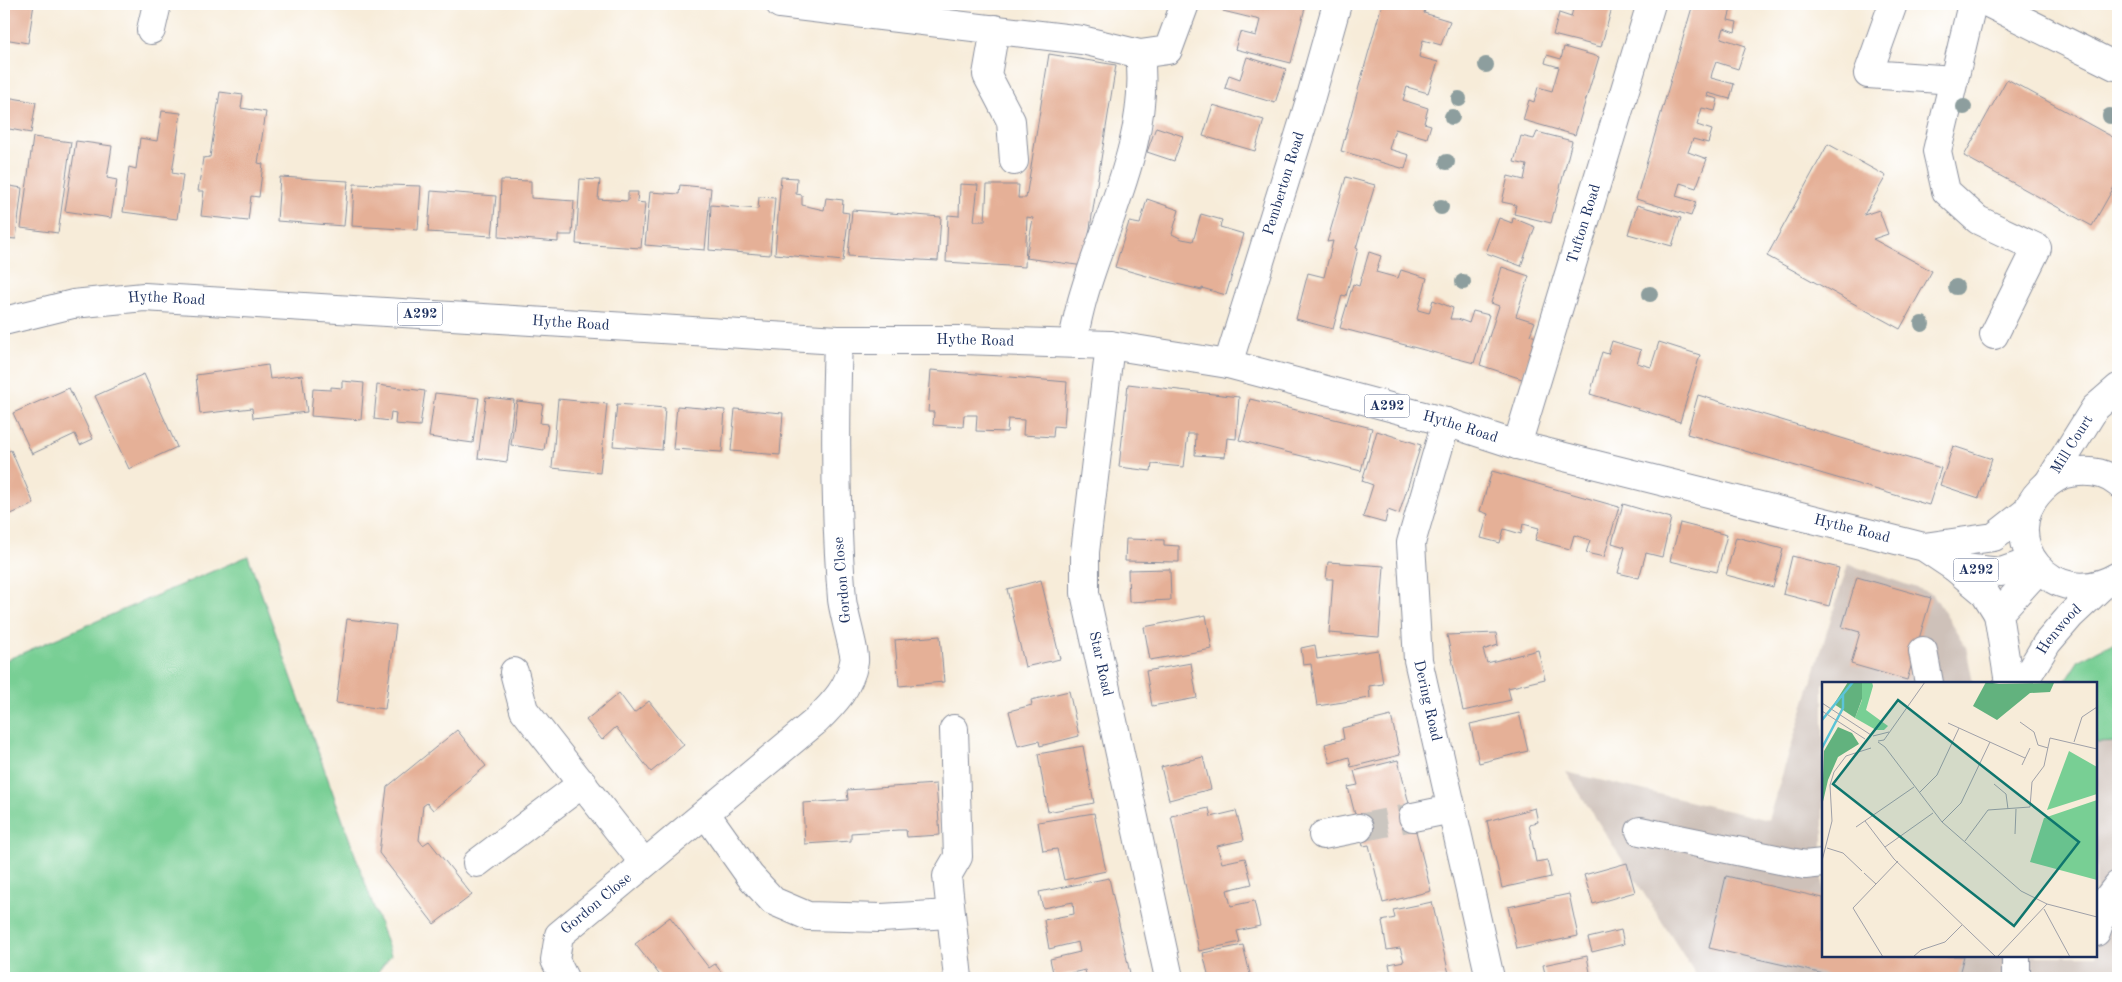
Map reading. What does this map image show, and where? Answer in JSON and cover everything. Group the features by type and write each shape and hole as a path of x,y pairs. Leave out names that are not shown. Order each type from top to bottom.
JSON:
{"street":[{"path":"151,30 157,4"},
{"path":"780,4 1082,40 1140,54 1168,50 1185,4"},
{"name":"Pemberton Road","path":"1228,364 1308,107 1337,4"},
{"name":"Tufton Road","path":"1518,445 1651,4"},
{"path":"1893,4 1868,74 1954,80"},
{"path":"1972,4 1937,151 1946,191 1978,220 2037,248 1994,335"},
{"path":"1990,4 2115,66"},
{"path":"995,29 987,75 1011,121 1014,161"},
{"path":"1072,343 1084,295 1132,154 1143,80 1140,54"},
{"name":"Hythe Road","path":"4,321 73,304 144,297 838,340 1110,345 1228,364 1446,422 1518,445 1924,547 1954,567 2001,572 2036,565"},
{"name":"Gordon Close","path":"564,978 555,960 558,935 816,721 841,695 855,660 842,601 838,531 835,432 838,340"},
{"name":"Star Road","path":"1110,345 1084,552 1085,593 1169,978"},
{"name":"Mill Court","path":"2049,482 2095,408 2118,388"},
{"name":"Dering Road","path":"1446,422 1411,543 1418,660 1490,978"},
{"path":"2111,580 2087,588 2069,586 2052,580 2036,565 2026,545 2024,529 2026,512 2035,495 2049,482 2065,474 2082,471 2100,473 2118,483"},
{"name":"Hythe Road","path":"1924,547 1994,537 2026,512"},
{"path":"1998,614 2036,565"},
{"path":"1954,567 1985,593 1998,614 2010,682"},
{"name":"Henwood","path":"2024,682 2048,643 2071,615 2111,580"},
{"path":"1923,651 1929,682"},
{"name":"Gordon Close","path":"514,672 524,710 644,863"},
{"path":"954,729 958,857 947,876 958,978"},
{"path":"477,863 583,783"},
{"path":"1412,817 1452,809"},
{"path":"706,814 750,876 773,901 808,916 881,918 950,914"},
{"path":"1323,835 1359,828"},
{"path":"1640,831 1805,865 1822,863"},
{"path":"2097,929 2108,898 2118,885"},
{"path":"2097,932 2118,933"},
{"path":"2016,957 2016,978"}],"shaded area":[{"path":"1848,564 1933,594 1966,647 1973,682 1822,682 1822,957 2097,957 2097,743 2118,742 2118,978 1698,978 1566,772 1768,820"}],"green space":[{"path":"248,556 391,955 373,978 4,978 4,661"},
{"path":"2118,643 2118,742 2097,743 2097,682 2065,682 2079,660 2111,644"}],"building":[{"path":"4,4 34,4 28,43 4,39"},
{"path":"1225,4 1306,4 1291,63 1235,49 1240,32 1256,36 1260,20 1223,11"},
{"path":"1382,4 1426,5 1424,13 1450,21 1441,45 1423,40 1419,57 1438,62 1428,93 1407,87 1403,100 1428,108 1424,123 1431,125 1427,138 1395,129 1389,149 1409,155 1405,169 1341,151"},
{"path":"1561,4 1613,4 1601,47 1553,35 1559,13 1571,17 1573,9 1561,6"},
{"path":"1693,4 1746,4 1744,9 1732,5 1728,20 1737,22 1735,32 1724,28 1721,38 1746,46 1738,69 1716,62 1712,73 1711,78 1734,84 1730,99 1708,93 1707,96 1718,99 1715,111 1702,108 1697,125 1712,130 1708,143 1693,139 1688,152 1707,159 1696,188 1680,183 1676,196 1696,202 1691,216 1636,199"},
{"path":"1564,47 1599,57 1575,135 1523,120 1529,100 1534,102 1538,87 1552,91 1559,67 1545,63 1547,55 1561,59"},
{"path":"1049,54 1116,65 1084,266 1026,258 1033,218 1027,217 1025,267 946,262 948,215 959,216 960,184 978,185 974,221 985,221 987,185 1019,185 1018,198 1026,198"},
{"path":"1247,57 1286,69 1275,103 1225,88 1229,75 1240,79"},
{"path":"2007,79 2118,140 2118,180 2092,226 1964,156"},
{"path":"220,92 243,95 241,108 266,112 258,163 263,164 259,197 251,196 248,221 201,216 204,191 198,191 203,158 210,157"},
{"path":"6,97 36,102 31,133 4,128"},
{"path":"1213,105 1264,120 1255,151 1203,136"},
{"path":"162,111 181,113 172,173 183,175 177,219 123,212 129,167 136,169 140,138 157,141"},
{"path":"1156,127 1183,136 1174,161 1147,152"},
{"path":"1537,132 1572,141 1551,223 1514,214 1516,205 1502,202 1508,176 1524,180 1527,165 1514,162 1521,136 1534,139"},
{"path":"33,137 71,142 58,233 21,228"},
{"path":"76,141 112,146 107,178 117,180 111,218 65,211"},
{"path":"1828,144 1886,176 1864,215 1879,210 1888,234 1873,239 1932,271 1900,329 1767,256"},
{"path":"280,177 348,181 344,226 277,221"},
{"path":"781,177 797,178 796,194 802,195 802,205 824,210 826,198 843,200 842,212 849,213 843,261 775,254"},
{"path":"1346,177 1375,185 1356,248 1358,249 1346,296 1342,295 1333,329 1296,319 1308,273 1324,277 1333,241 1327,242"},
{"path":"580,179 600,180 598,199 628,201 628,192 638,192 637,202 645,203 641,248 576,244"},
{"path":"501,180 531,181 531,198 574,201 572,235 558,235 558,242 499,237"},
{"path":"354,184 421,186 418,230 352,226"},
{"path":"4,185 22,188 16,239 4,238"},
{"path":"680,185 711,188 705,250 645,245 650,192 679,194"},
{"path":"431,191 496,196 492,236 428,232"},
{"path":"759,197 775,198 770,255 709,250 711,205 758,209"},
{"path":"1147,199 1179,210 1172,234 1182,239 1193,241 1201,214 1222,220 1220,227 1244,234 1226,295 1202,288 1202,290 1168,282 1115,267 1129,222 1140,224"},
{"path":"1637,205 1681,218 1672,246 1628,234"},
{"path":"852,210 941,217 938,261 848,256"},
{"path":"1499,218 1512,223 1513,218 1535,227 1521,266 1486,253"},
{"path":"1369,252 1381,256 1376,272 1398,278 1401,270 1427,278 1418,310 1429,313 1433,300 1453,308 1450,319 1458,319 1469,323 1473,311 1489,315 1474,363 1340,328 1353,284 1359,286"},
{"path":"1502,267 1529,276 1516,316 1535,322 1530,335 1536,337 1522,379 1480,365 1499,306 1491,303"},
{"path":"1612,341 1641,350 1637,363 1651,367 1659,342 1700,355 1680,422 1590,394 1602,352 1608,354"},
{"path":"268,365 270,379 302,375 307,412 253,418 252,408 200,414 196,375"},
{"path":"931,370 1067,382 1064,427 1054,426 1053,437 1023,435 1024,420 1008,419 1007,432 976,431 977,415 964,415 963,427 933,425 934,412 928,412"},
{"path":"144,374 177,447 129,469 95,396"},
{"path":"342,381 364,383 361,420 311,416 313,389 331,390 331,387 342,388"},
{"path":"1128,384 1239,397 1236,439 1227,438 1225,457 1195,455 1196,434 1188,434 1184,467 1152,464 1151,471 1119,467"},
{"path":"377,385 425,391 420,426 395,424 396,413 391,412 390,421 374,419"},
{"path":"69,388 93,439 80,445 75,434 32,454 13,413"},
{"path":"435,393 479,398 473,443 429,437"},
{"path":"1698,395 1941,468 1929,505 1687,434"},
{"path":"486,397 514,400 507,462 478,458"},
{"path":"558,399 607,404 600,473 552,468"},
{"path":"1250,399 1372,428 1361,471 1239,440"},
{"path":"517,401 543,404 540,423 548,424 544,450 511,445"},
{"path":"617,404 665,408 662,450 613,446"},
{"path":"677,406 725,410 722,452 673,449"},
{"path":"735,409 783,413 780,455 731,451"},
{"path":"1377,431 1421,445 1399,514 1388,510 1385,523 1363,517 1373,485 1362,481"},
{"path":"1953,446 1992,459 1979,498 1940,485"},
{"path":"4,449 5,453 11,450 34,504 4,517"},
{"path":"1492,471 1619,507 1604,557 1586,553 1590,540 1574,535 1570,549 1535,540 1539,528 1523,524 1521,534 1504,529 1500,543 1481,538 1488,514 1480,511"},
{"path":"1623,504 1671,518 1662,557 1646,553 1639,578 1618,573 1625,547 1612,543"},
{"path":"1680,523 1727,535 1717,572 1670,561"},
{"path":"1736,537 1783,549 1773,587 1726,575"},
{"path":"1126,539 1164,540 1164,545 1179,546 1179,562 1125,561"},
{"path":"1792,556 1839,568 1829,606 1783,594"},
{"path":"1328,562 1384,566 1379,637 1329,633 1333,579 1326,579"},
{"path":"1170,569 1171,600 1129,602 1128,570"},
{"path":"1857,577 1931,598 1907,680 1851,664 1860,632 1842,627"},
{"path":"1041,580 1060,659 1025,667 1007,589"},
{"path":"1206,615 1212,649 1150,660 1144,627"},
{"path":"347,619 396,625 385,709 336,703"},
{"path":"1496,633 1498,645 1483,650 1487,663 1538,650 1545,679 1508,688 1511,700 1463,711 1447,635"},
{"path":"940,636 944,682 899,686 895,640"},
{"path":"1315,645 1317,659 1378,650 1383,684 1369,686 1370,698 1317,706 1311,664 1303,665 1301,648"},
{"path":"1191,663 1197,698 1152,706 1146,671"},
{"path":"1069,691 1079,736 1040,746 1039,741 1018,746 1009,711 1032,705 1031,700"},
{"path":"619,693 634,713 649,701 684,745 651,772 616,727 602,740 586,720"},
{"path":"1519,713 1528,751 1479,763 1470,724"},
{"path":"1391,716 1400,755 1351,767 1349,757 1330,763 1325,744 1344,739 1342,728"},
{"path":"457,730 486,766 433,810 427,803 423,806 419,840 423,845 429,841 472,895 434,924 379,853 387,787"},
{"path":"1083,746 1094,803 1048,812 1038,754"},
{"path":"1203,757 1211,789 1169,800 1161,767"},
{"path":"1398,760 1431,891 1383,903 1369,845 1363,846 1348,787 1358,785 1354,771"},
{"path":"936,784 940,835 907,837 906,830 851,833 851,841 805,844 803,803 848,800 847,790"},
{"path":"1209,808 1211,817 1236,811 1244,840 1217,846 1222,863 1245,858 1252,884 1227,890 1231,906 1254,901 1260,926 1237,931 1240,942 1199,951 1171,816"},
{"path":"1535,808 1538,822 1529,824 1536,862 1547,860 1551,877 1502,888 1487,821"},
{"path":"1094,813 1106,871 1064,880 1057,849 1043,851 1038,822"},
{"path":"1627,863 1635,892 1593,904 1584,875"},
{"path":"1726,876 1822,898 1822,957 1964,957 1958,978 1842,978 1709,948"},
{"path":"1109,878 1131,978 1087,978 1085,970 1054,977 1050,959 1080,952 1078,942 1049,949 1044,920 1074,914 1073,902 1043,908 1039,892"},
{"path":"1569,894 1578,936 1517,949 1508,907"},
{"path":"1432,902 1450,978 1392,978 1389,964 1404,961 1400,948 1387,950 1382,921 1395,918 1393,910"},
{"path":"670,917 709,968 715,964 726,978 662,978 635,944"},
{"path":"1621,930 1624,944 1592,952 1588,938"},
{"path":"1243,945 1251,978 1209,978 1203,953"},
{"path":"1587,956 1591,978 1546,978 1543,965"}],"tunnel":[{"path":"1359,828 1413,817"}]}
